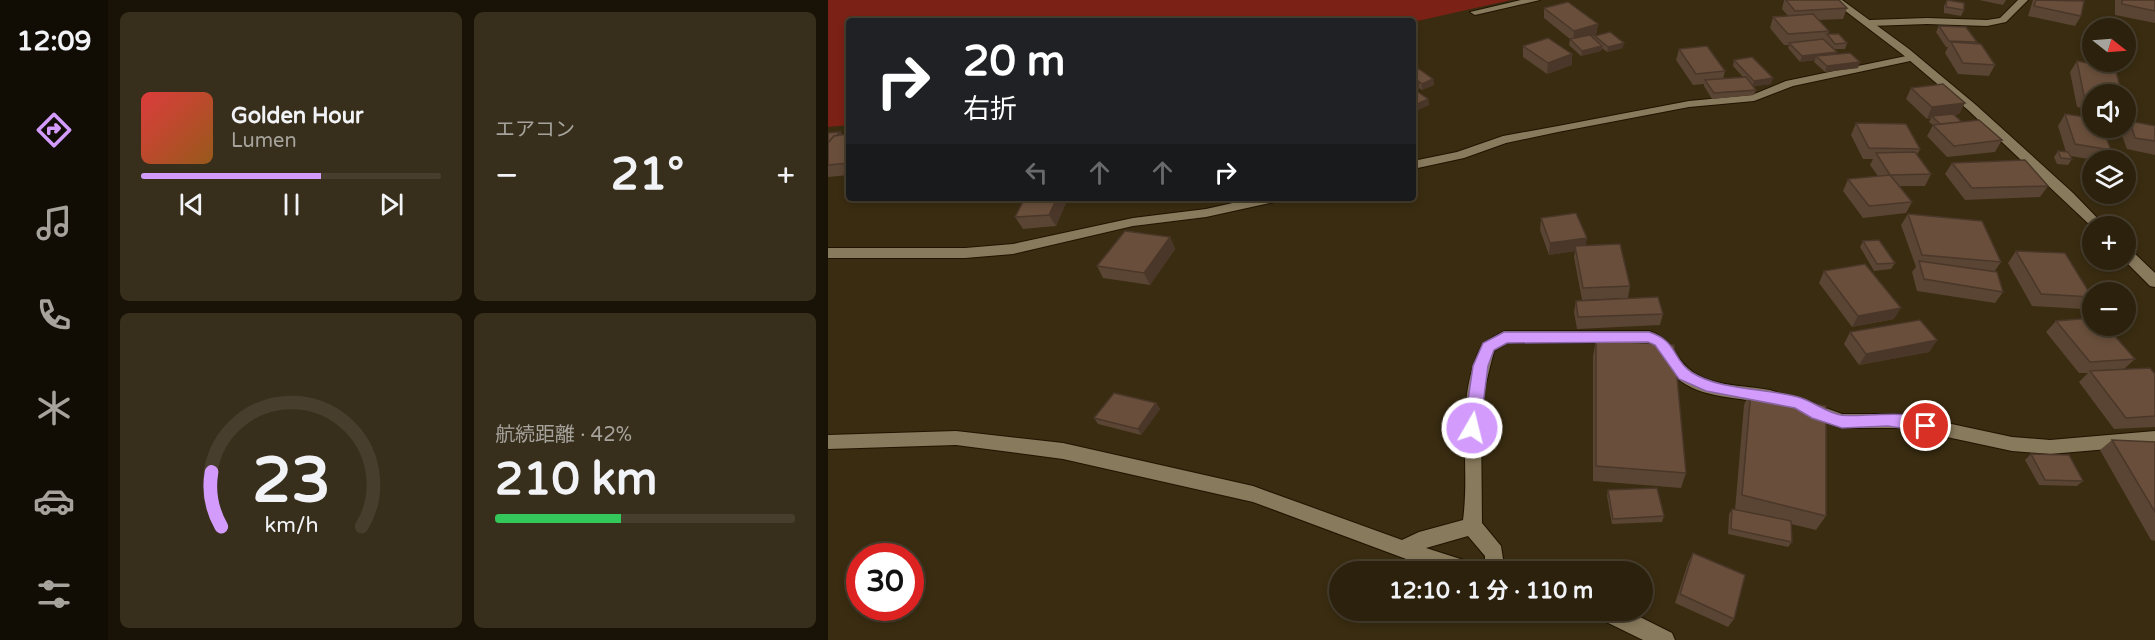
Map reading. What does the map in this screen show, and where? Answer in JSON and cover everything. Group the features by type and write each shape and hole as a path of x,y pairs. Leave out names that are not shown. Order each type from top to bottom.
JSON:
{"street":[{"path":"1475,12 1535,0"},
{"path":"1836,0 1870,23 1985,120 2088,216"},
{"path":"1870,23 1927,21 1987,23 2003,20 2023,0"},
{"path":"1416,164 1460,155 1503,140 1558,129 1689,105 1754,98 1790,83 1911,58"},
{"path":"828,253 965,253 1013,249 1133,222 1206,213 1260,201"},
{"path":"2136,263 2155,282"},
{"path":"1494,561 1494,553 1472,525 1475,502 1472,428 1480,366 1488,347 1504,338 1649,337 1660,341 1684,375 1706,386 1798,403 1817,413 1842,421 1905,421 2012,444 2050,447 2155,438"},
{"path":"828,442 956,438 1064,451 1253,494 1438,561"},
{"path":"1403,550 1419,541 1472,525"},
{"path":"1626,621 1665,640"}],"shaded area":[{"path":"828,0 1511,0 1416,21 1416,18 846,18 846,125 828,127"}],"building":[{"path":"1786,0 1839,0 1847,8 1795,11"},
{"path":"1947,0 1964,3 1964,10 1946,7"},
{"path":"2036,0 2084,1 2081,16 2034,6"},
{"path":"2122,0 2155,0 2155,11 2122,4"},
{"path":"1568,2 1598,24 1574,31 1544,8"},
{"path":"1813,14 1829,31 1788,34 1773,17"},
{"path":"1939,26 1966,27 1977,42 1949,41"},
{"path":"1610,32 1624,43 1608,47 1595,36"},
{"path":"1827,34 1839,34 1847,43 1835,44"},
{"path":"1590,35 1602,46 1582,51 1570,39"},
{"path":"1548,38 1572,54 1548,63 1523,46"},
{"path":"1823,39 1837,52 1802,56 1789,43"},
{"path":"1951,42 1981,44 1995,65 1963,63"},
{"path":"1707,46 1725,71 1696,74 1679,49"},
{"path":"1850,53 1860,62 1827,66 1816,56"},
{"path":"1752,57 1773,78 1754,81 1734,60"},
{"path":"2077,61 2082,62 2082,72 2116,72 2119,84 2082,84 2082,86"},
{"path":"1419,69 1433,79 1422,84 1416,79 1416,70"},
{"path":"1746,77 1756,90 1714,93 1705,80"},
{"path":"1943,84 1965,103 1932,107 1911,88"},
{"path":"1416,91 1428,99 1416,105"},
{"path":"1953,114 1962,122 1940,124 1932,116"},
{"path":"2065,114 2082,117 2082,138 2106,138 2111,150 2075,144"},
{"path":"1979,120 2002,140 1954,146 1933,125"},
{"path":"2136,122 2155,126 2155,141 2135,138"},
{"path":"1856,123 1906,124 1920,149 1869,148"},
{"path":"840,132 834,136 828,143 828,133"},
{"path":"846,134 846,163 828,165 828,143 834,136"},
{"path":"2058,151 2068,152 2072,159 2061,158"},
{"path":"1915,152 1931,174 1890,175 1876,153"},
{"path":"2025,160 2048,186 1972,188 1952,163"},
{"path":"1890,175 1912,202 1869,206 1848,179"},
{"path":"1023,201 1056,201 1049,215 1015,217"},
{"path":"1576,213 1587,238 1550,243 1541,218"},
{"path":"1908,214 1982,221 2001,262 1922,255"},
{"path":"1125,231 1170,237 1144,273 1097,266"},
{"path":"1879,240 1895,263 1877,264 1863,241"},
{"path":"1620,244 1630,286 1583,288 1575,246"},
{"path":"2016,251 2065,253 2083,282 2082,296 2041,294"},
{"path":"1919,261 1997,272 2003,292 1924,279"},
{"path":"1865,264 1901,308 1858,316 1824,271"},
{"path":"1658,297 1663,314 1578,317 1576,301"},
{"path":"2082,319 2082,336 2115,336 2135,359 2090,362 2056,321"},
{"path":"1920,320 1937,340 1866,354 1850,332"},
{"path":"1596,340 1674,345 1686,473 1596,466"},
{"path":"2150,368 2155,374 2155,416 2126,418 2090,371"},
{"path":"1751,390 1826,406 1826,516 1742,495"},
{"path":"1114,393 1156,403 1138,429 1094,418"},
{"path":"2112,440 2155,442 2155,512"},
{"path":"2031,454 2069,455 2083,481 2045,480"},
{"path":"1657,488 1664,516 1613,519 1608,490"},
{"path":"1732,509 1791,521 1792,542 1731,529"},
{"path":"1693,553 1745,575 1734,619 1680,594"}],"route":[{"path":"1472,428 1480,366 1488,347 1504,338 1525,337 1649,337 1660,341 1684,375 1706,386 1736,389 1798,403 1817,413 1842,421 1905,421 1926,426"}]}
